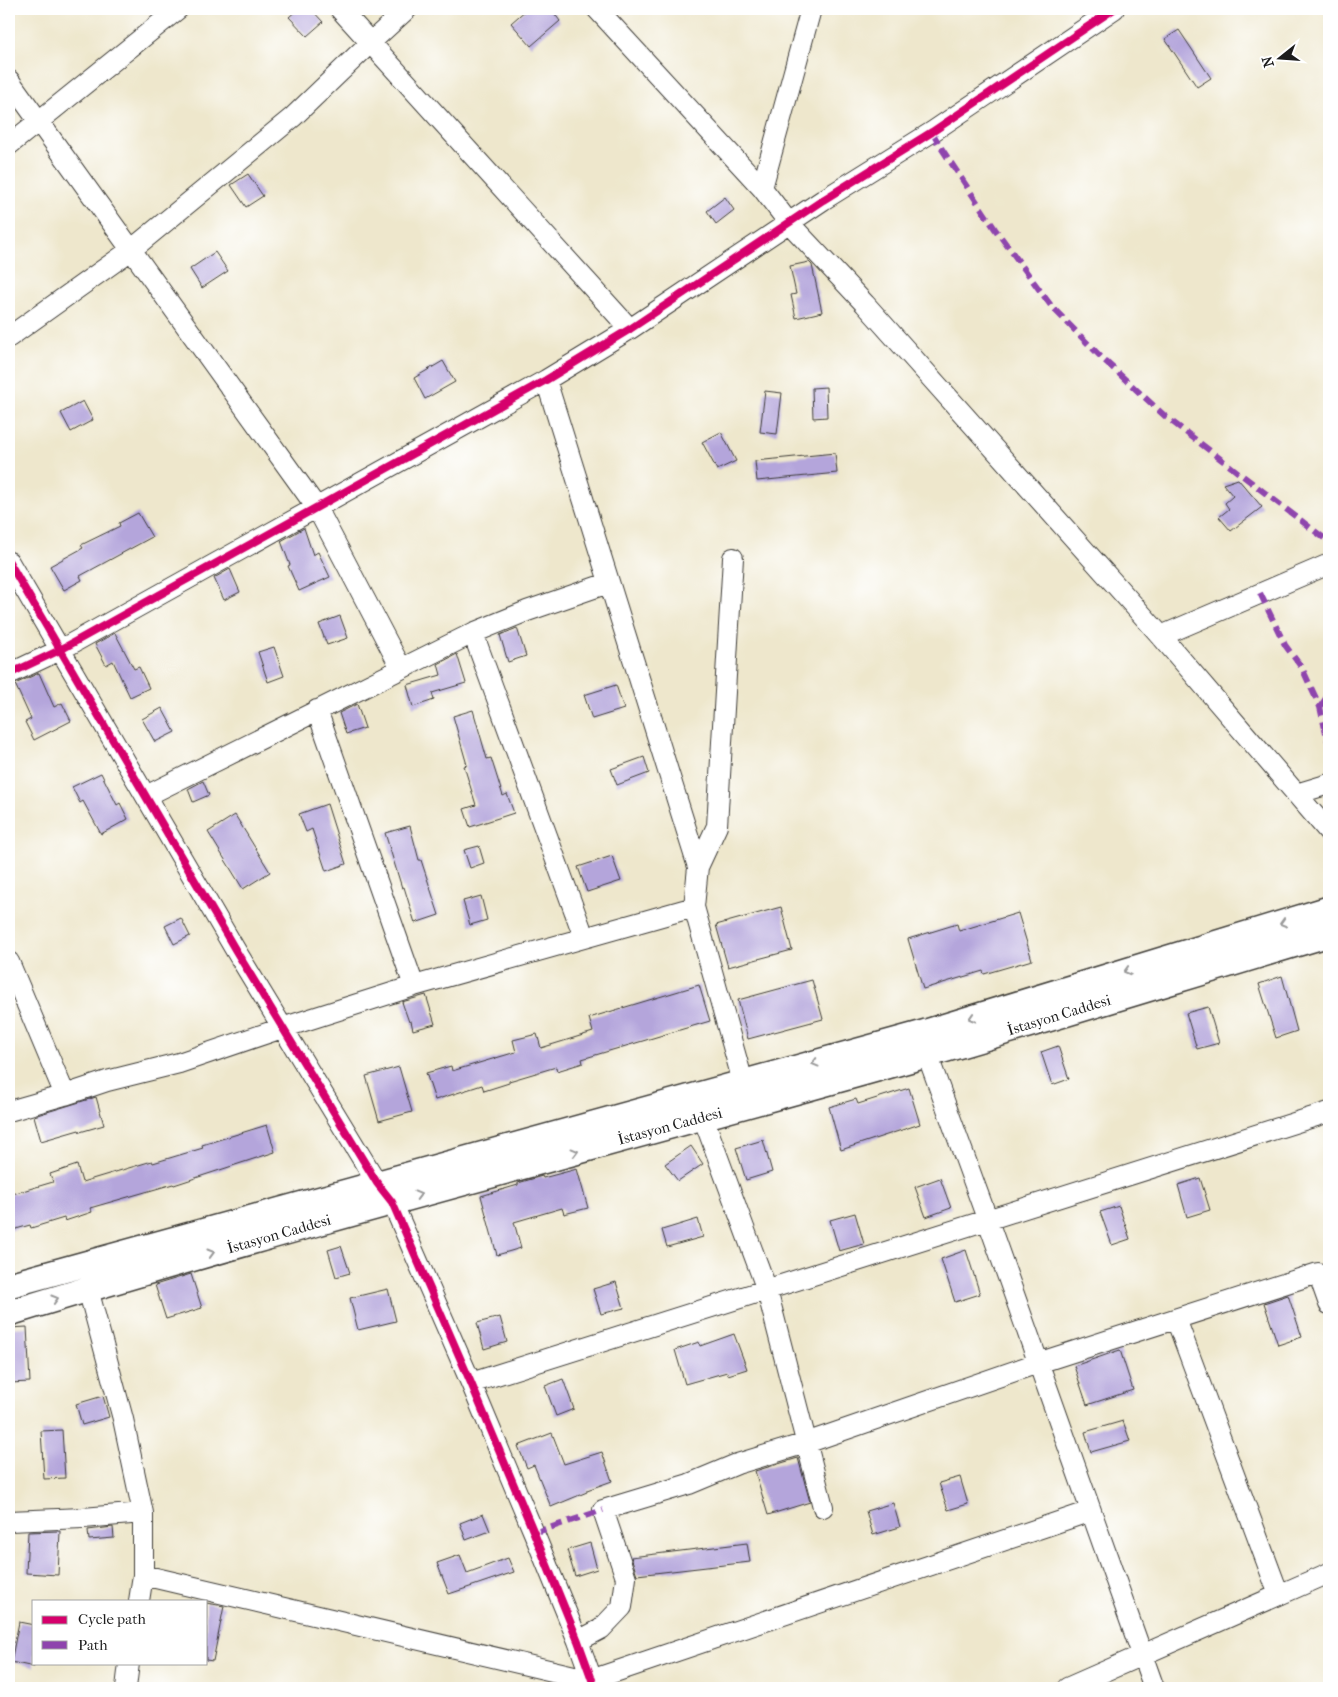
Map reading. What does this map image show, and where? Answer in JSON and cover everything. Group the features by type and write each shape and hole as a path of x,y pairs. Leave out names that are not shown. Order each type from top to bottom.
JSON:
{"main road":[{"path":"9,1285 920,1034 1329,909"},
{"name":"İstasyon Caddesi","path":"9,1313 392,1202 927,1054 1329,934"}],"street":[{"path":"9,146 178,9"},
{"path":"340,9 630,329"},
{"path":"9,337 131,250 293,117 407,9"},
{"path":"598,9 762,188 789,223 865,304 1160,636 1329,832"},
{"path":"762,188 811,9"},
{"path":"9,674 60,650 546,380 630,329 822,200 932,132 1114,9"},
{"path":"9,80 317,508 401,668"},
{"path":"546,380 698,867"},
{"path":"732,558 717,826 698,867 694,907 743,1082"},
{"path":"9,562 236,952 376,1183 392,1202 471,1383 578,1641 593,1684"},
{"path":"1160,636 1329,564"},
{"path":"146,796 473,633 527,611 608,583"},
{"path":"473,633 584,937"},
{"path":"317,710 414,986"},
{"path":"1296,794 1329,784"},
{"path":"9,1111 65,1096 106,1081 179,1062 414,986 694,907"},
{"path":"9,962 65,1096"},
{"path":"927,1054 1154,1688"},
{"path":"471,1383 1329,1112"},
{"path":"703,1117 767,1290 824,1507"},
{"path":"578,1641 601,1629 622,1607 626,1578 603,1510 689,1484 737,1464 806,1443 1038,1363 1324,1271 1329,1304"},
{"path":"88,1289 123,1419 143,1514 143,1575 139,1600"},
{"path":"1176,1319 1279,1595"},
{"path":"143,1575 593,1684 1091,1511"},
{"path":"9,1520 143,1514"},
{"path":"1067,1688 1329,1573"},
{"path":"126,1688 130,1664"}],"building":[{"path":"298,9 311,9 323,22 307,36 289,17"},
{"path":"527,9 551,9 560,21 531,46 511,23"},
{"path":"1179,30 1211,78 1197,87 1165,39"},
{"path":"248,174 263,196 246,207 231,185"},
{"path":"725,197 734,210 716,224 707,211"},
{"path":"215,252 228,271 202,288 190,269"},
{"path":"809,262 812,265 822,312 796,318 791,295 796,294 790,266"},
{"path":"443,361 455,382 425,399 414,378"},
{"path":"826,387 827,417 813,418 812,388"},
{"path":"765,391 782,393 777,434 760,432"},
{"path":"83,401 93,420 71,432 61,413"},
{"path":"721,432 736,461 717,470 702,442"},
{"path":"835,453 837,473 757,481 755,461"},
{"path":"1238,479 1262,507 1231,531 1219,517 1229,509 1225,503 1233,496 1223,484"},
{"path":"138,513 152,537 80,576 82,580 64,590 50,566 83,548 81,545 120,526 119,523"},
{"path":"304,528 313,555 318,552 330,577 299,591 288,566 290,565 281,541"},
{"path":"230,569 240,592 224,600 214,578"},
{"path":"340,616 348,638 327,645 319,624"},
{"path":"517,628 526,656 508,662 500,635"},
{"path":"115,633 134,669 139,667 149,688 130,697 113,661 106,665 95,644"},
{"path":"274,647 284,676 268,682 258,652"},
{"path":"457,654 466,683 432,693 434,700 413,707 407,685 441,675 438,664"},
{"path":"39,673 54,707 62,703 71,721 34,740 25,722 31,719 15,684"},
{"path":"616,685 624,709 592,719 584,695"},
{"path":"357,704 365,728 346,734 339,713"},
{"path":"162,708 175,732 155,742 142,719"},
{"path":"473,710 487,759 491,758 503,796 507,794 514,813 470,827 464,809 476,805 464,766 467,765 453,716"},
{"path":"644,757 649,773 617,785 611,769"},
{"path":"101,773 117,805 120,803 128,819 101,834 83,801 80,803 72,787"},
{"path":"203,781 209,795 193,802 188,789"},
{"path":"327,804 346,864 326,871 312,829 306,832 299,814"},
{"path":"235,815 270,872 243,889 208,832"},
{"path":"410,826 419,860 421,860 439,915 415,923 385,833"},
{"path":"479,846 484,863 470,868 464,850"},
{"path":"612,856 621,881 587,892 578,867"},
{"path":"481,896 487,920 470,925 463,901"},
{"path":"781,907 792,950 728,967 716,925"},
{"path":"1018,913 1032,960 984,974 983,971 923,989 908,939 957,924 959,931"},
{"path":"181,918 190,936 174,944 165,926"},
{"path":"1282,976 1297,1031 1276,1038 1259,984"},
{"path":"812,980 823,1019 748,1039 738,1000"},
{"path":"699,985 710,1021 582,1059 583,1063 557,1071 556,1067 509,1081 509,1083 484,1091 482,1085 435,1100 426,1073 451,1066 452,1071 516,1052 513,1040 537,1034 541,1048 593,1032 589,1018"},
{"path":"426,995 435,1024 413,1030 402,1002"},
{"path":"1208,1007 1219,1043 1197,1049 1186,1013"},
{"path":"1058,1046 1069,1079 1052,1085 1041,1052"},
{"path":"399,1067 412,1112 379,1121 366,1076"},
{"path":"909,1088 920,1124 841,1150 829,1107 856,1099 858,1104"},
{"path":"96,1097 104,1125 41,1141 34,1116"},
{"path":"267,1125 275,1152 174,1185 90,1208 92,1212 65,1221 64,1218 31,1228 30,1225 9,1231 9,1195 53,1182 50,1174 77,1165 82,1182 203,1148 202,1145"},
{"path":"763,1140 772,1172 746,1180 736,1148"},
{"path":"691,1146 703,1164 678,1181 665,1164"},
{"path":"577,1169 588,1208 564,1214 562,1208 514,1222 521,1248 497,1255 481,1196 542,1176 543,1178"},
{"path":"940,1178 951,1208 926,1217 915,1187"},
{"path":"1200,1178 1210,1210 1187,1217 1178,1185"},
{"path":"1119,1206 1130,1239 1112,1245 1100,1212"},
{"path":"855,1213 864,1244 839,1251 830,1220"},
{"path":"698,1219 703,1237 667,1247 662,1230"},
{"path":"341,1246 350,1273 336,1277 328,1250"},
{"path":"966,1250 980,1294 955,1302 941,1259"},
{"path":"191,1274 202,1308 166,1319 155,1285"},
{"path":"616,1282 624,1308 601,1314 593,1289"},
{"path":"388,1289 396,1321 358,1330 350,1298"},
{"path":"1288,1295 1302,1337 1278,1345 1264,1303"},
{"path":"500,1317 507,1342 484,1349 477,1323"},
{"path":"27,1327 30,1382 9,1383 9,1328"},
{"path":"734,1334 747,1369 728,1375 727,1372 685,1384 675,1350 699,1342 700,1346"},
{"path":"1120,1350 1133,1390 1087,1405 1074,1366"},
{"path":"563,1379 574,1409 556,1416 545,1386"},
{"path":"103,1396 109,1417 82,1425 76,1404"},
{"path":"1123,1421 1130,1441 1091,1452 1085,1432"},
{"path":"62,1430 65,1478 44,1479 41,1431"},
{"path":"552,1433 564,1464 602,1452 612,1481 587,1490 587,1492 551,1507 534,1465 527,1468 518,1446"},
{"path":"798,1458 810,1502 768,1515 755,1471"},
{"path":"960,1477 968,1504 948,1510 939,1483"},
{"path":"893,1503 900,1527 873,1535 866,1511"},
{"path":"483,1514 490,1531 466,1540 460,1523"},
{"path":"113,1527 114,1538 89,1540 88,1530"},
{"path":"60,1531 58,1575 26,1573 28,1532"},
{"path":"590,1543 597,1569 575,1576 567,1550"},
{"path":"747,1543 750,1562 637,1575 631,1557"},
{"path":"460,1555 467,1573 508,1558 514,1572 449,1594 437,1563"},
{"path":"208,1603 224,1606 213,1661 208,1660"},
{"path":"19,1622 32,1625 32,1664 34,1664 34,1667 11,1662"}],"marked path":[{"path":"932,132 995,229 1052,307 1103,359 1166,417 1329,542"},
{"path":"1260,593 1285,645 1302,668 1320,707 1329,746"},
{"path":"1320,707 1329,694"},
{"path":"534,1533 603,1510"}],"cycle path":[{"path":"9,674 60,650 546,380 630,329 823,200 932,132 1114,9"},
{"path":"9,562 236,951 377,1183 392,1202 534,1533 595,1688"}]}
